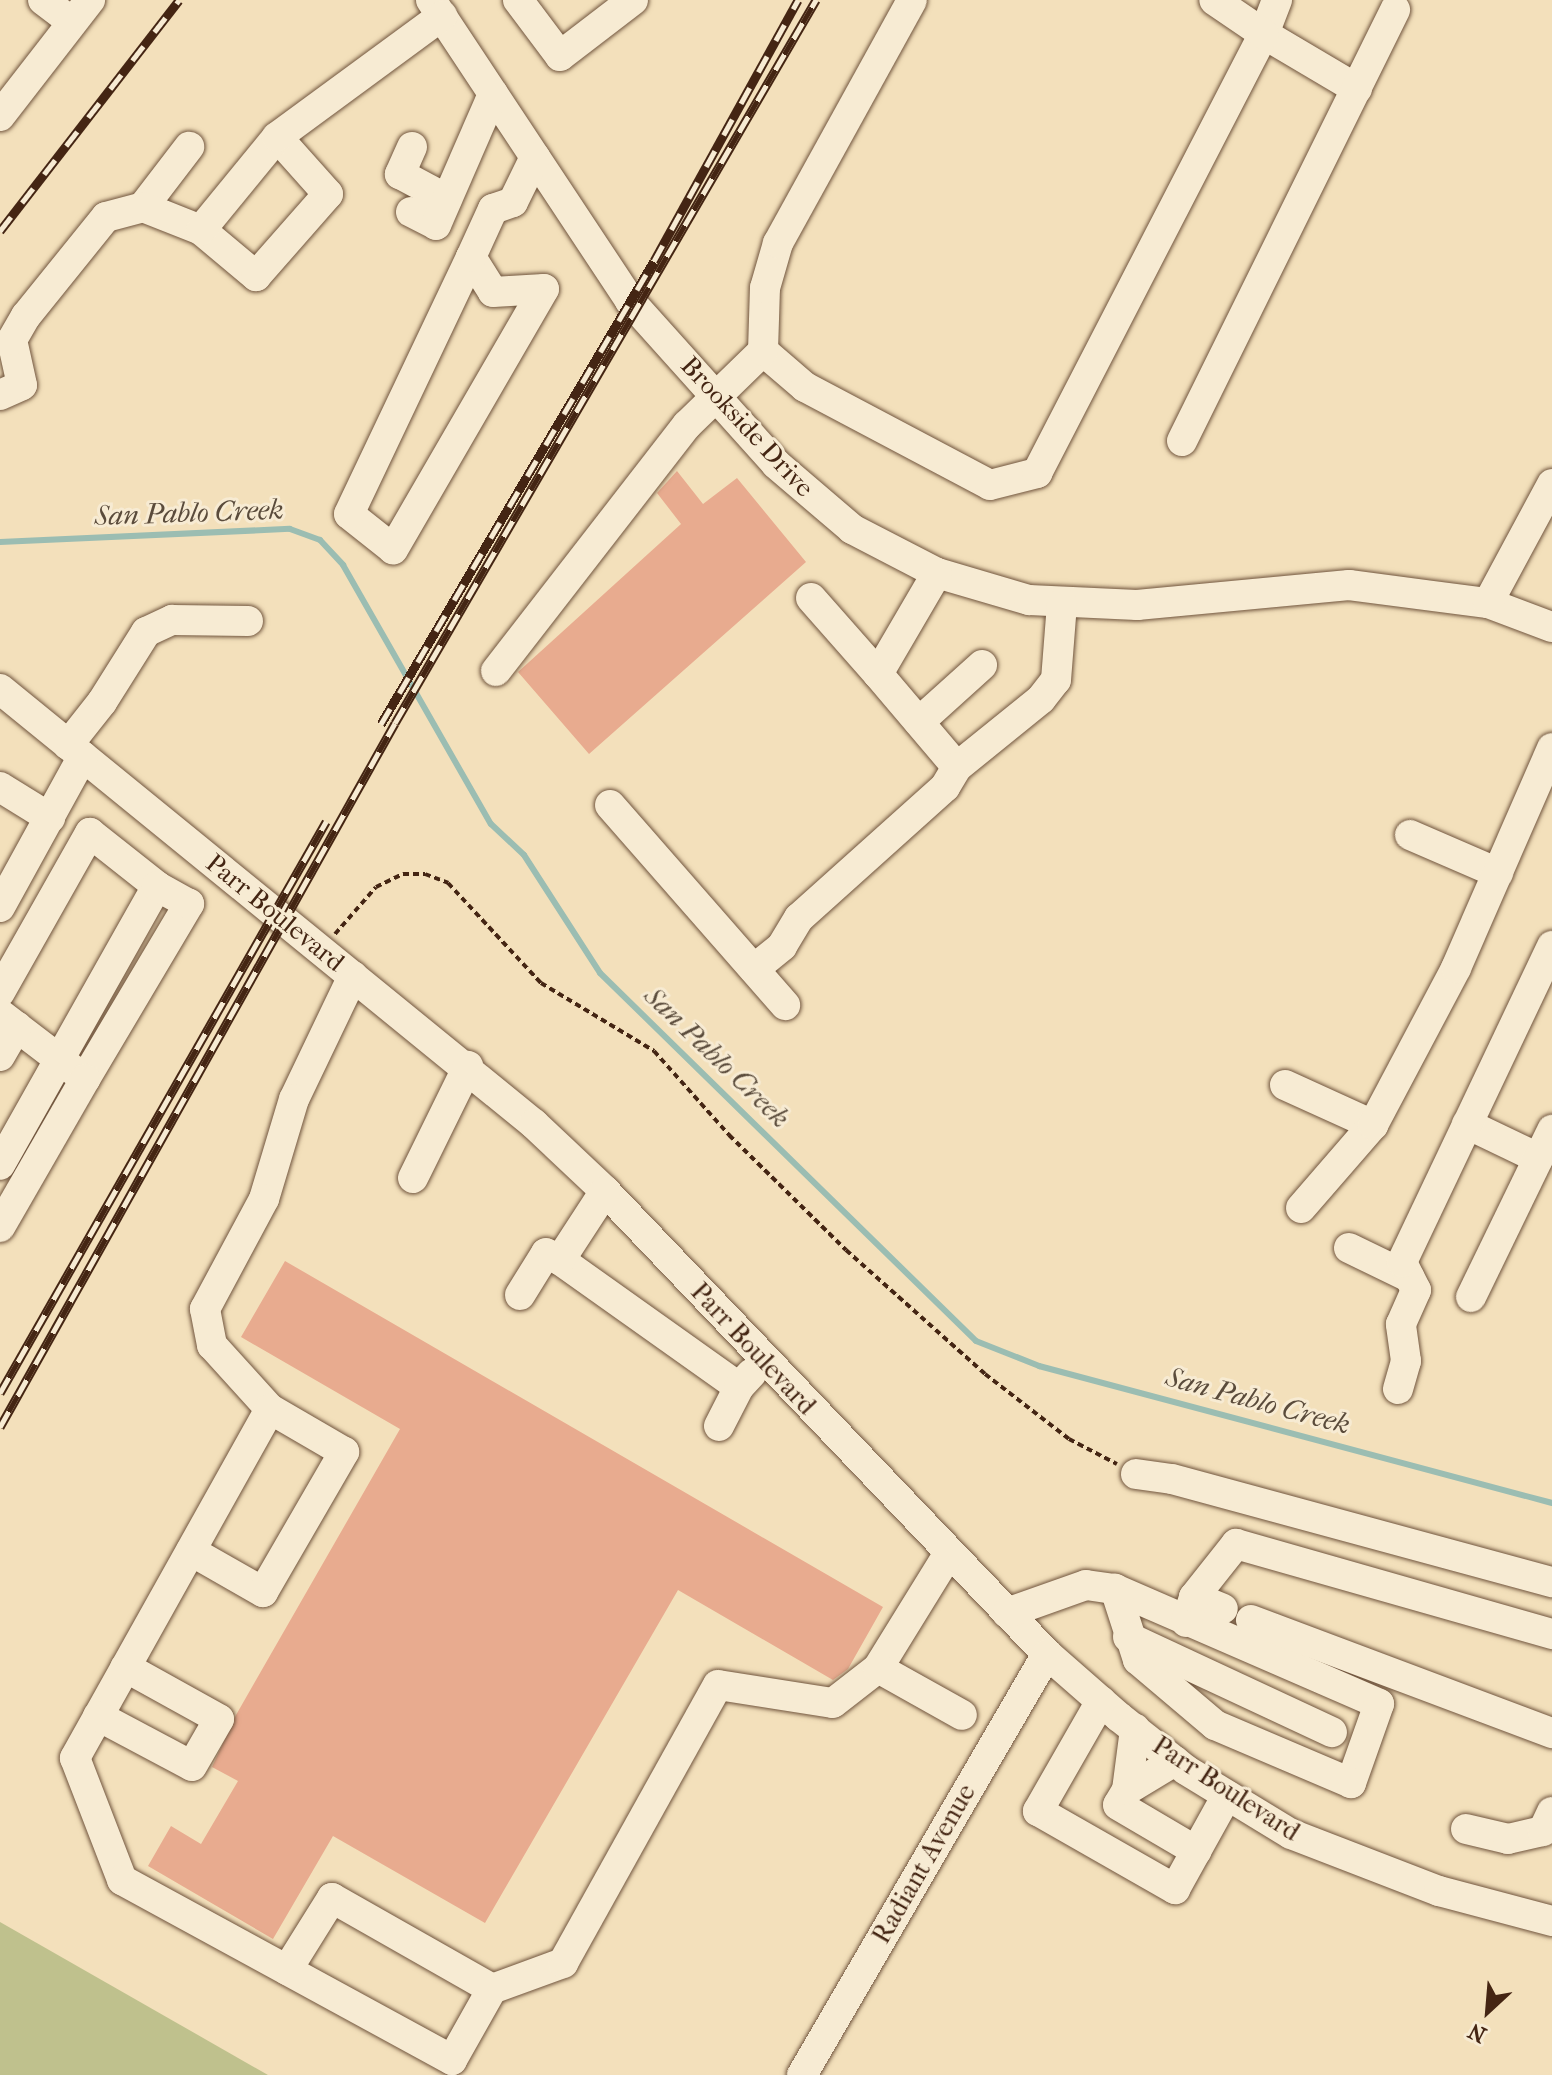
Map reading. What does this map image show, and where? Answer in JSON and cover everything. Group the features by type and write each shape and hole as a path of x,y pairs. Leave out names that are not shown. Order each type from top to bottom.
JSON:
{"street":[{"path":"0,116 81,11 43,0"},
{"path":"518,0 560,56 633,0"},
{"path":"496,671 714,394 763,351 765,288 778,243 912,0"},
{"path":"1214,0 1264,34 1357,89"},
{"path":"763,351 805,387 990,485 1037,473 1264,34 1277,0"},
{"path":"201,230 277,137 436,8"},
{"name":"Brookside Drive","path":"436,8 630,301 815,501 852,529 937,573 1029,600 1137,605 1349,585 1488,603 1552,627"},
{"path":"1182,441 1395,10"},
{"path":"411,212 436,225 493,94"},
{"path":"0,395 22,385 12,340 26,316 106,217 143,207 201,230 256,276 328,194 277,137"},
{"path":"143,207 189,147"},
{"path":"412,147 400,174 447,199"},
{"path":"471,257 493,292 544,289 393,549 349,514 493,209 513,202 535,157"},
{"path":"1488,603 1552,484"},
{"path":"878,674 937,573"},
{"path":"811,598 957,767"},
{"path":"754,969 782,946 799,918 945,787 957,767 1041,699 1056,680 1062,603"},
{"path":"0,907 50,818 76,751 102,702 146,632 172,620 248,621"},
{"path":"919,722 982,665"},
{"name":"Parr Boulevard","path":"0,689 323,953 468,1066 605,1191 1047,1654 1175,1761 1291,1834 1352,1860 1552,1921"},
{"path":"1301,1208 1373,1125 1456,968 1552,748"},
{"path":"0,787 50,818"},
{"path":"610,805 785,1005"},
{"path":"0,992 90,833 157,886 189,904 0,1227"},
{"path":"1410,835 1498,873"},
{"path":"0,1165 157,886"},
{"path":"1398,1389 1406,1361 1401,1324 1416,1290 1402,1262 1552,946"},
{"path":"191,1551 263,1592 344,1452 270,1409 212,1345 205,1309 264,1199 294,1099 353,976"},
{"path":"0,1056 8,1021 85,1079"},
{"path":"413,1178 468,1066"},
{"path":"1285,1085 1373,1125"},
{"path":"1467,1124 1538,1158"},
{"path":"1471,1297 1552,1130"},
{"path":"520,1295 605,1191"},
{"path":"1349,1248 1409,1277"},
{"path":"553,1257 739,1387"},
{"path":"719,1426 739,1387 764,1361"},
{"path":"270,1409 75,1758 122,1880 452,2060 492,1989 563,1963 718,1685 833,1703 878,1668 949,1553"},
{"path":"1136,1474 1172,1479 1552,1582"},
{"path":"1190,1610 1236,1544 1552,1634"},
{"path":"1007,1613 1086,1585 1115,1589 1190,1610 1237,1614 1552,1733"},
{"path":"1115,1589 1128,1637 1138,1660 1215,1725 1351,1783 1379,1704 1190,1610"},
{"path":"1128,1637 1332,1732"},
{"name":"Radiant Avenue","path":"802,2075 1047,1654"},
{"path":"98,1716 192,1766 219,1719 125,1667"},
{"path":"878,1668 962,1715"},
{"path":"1101,1701 1038,1811 1175,1889 1227,1795"},
{"path":"1135,1729 1127,1790 1118,1805 1196,1851"},
{"path":"1127,1790 1175,1761"},
{"path":"1466,1829 1508,1839 1543,1831 1552,1812"},
{"path":"287,1970 332,1898 492,1989"}],"path":[{"path":"323,953 348,914 376,887 403,874 425,874 448,883 541,983 654,1051 836,1240 985,1374 1069,1439 1136,1474"}],"green space":[{"path":"0,1922 268,2075 0,2075"}],"building":[{"path":"677,471 703,504 737,478 806,562 589,754 518,672 681,524 657,493"},
{"path":"285,1261 883,1607 848,1669 833,1680 678,1590 485,1923 333,1836 273,1939 148,1866 171,1826 201,1844 238,1781 212,1767 236,1715 400,1429 241,1337"}],"waterway":[{"name":"San Pablo Creek","path":"0,542 290,529 320,540 343,565 491,824 524,855 600,973 976,1341 1039,1366 1552,1503"}],"railway":[{"path":"0,231 179,0"},
{"path":"381,724 654,261 798,0"},
{"path":"0,1427 395,723 816,0"},
{"path":"0,1393 326,822"}]}
